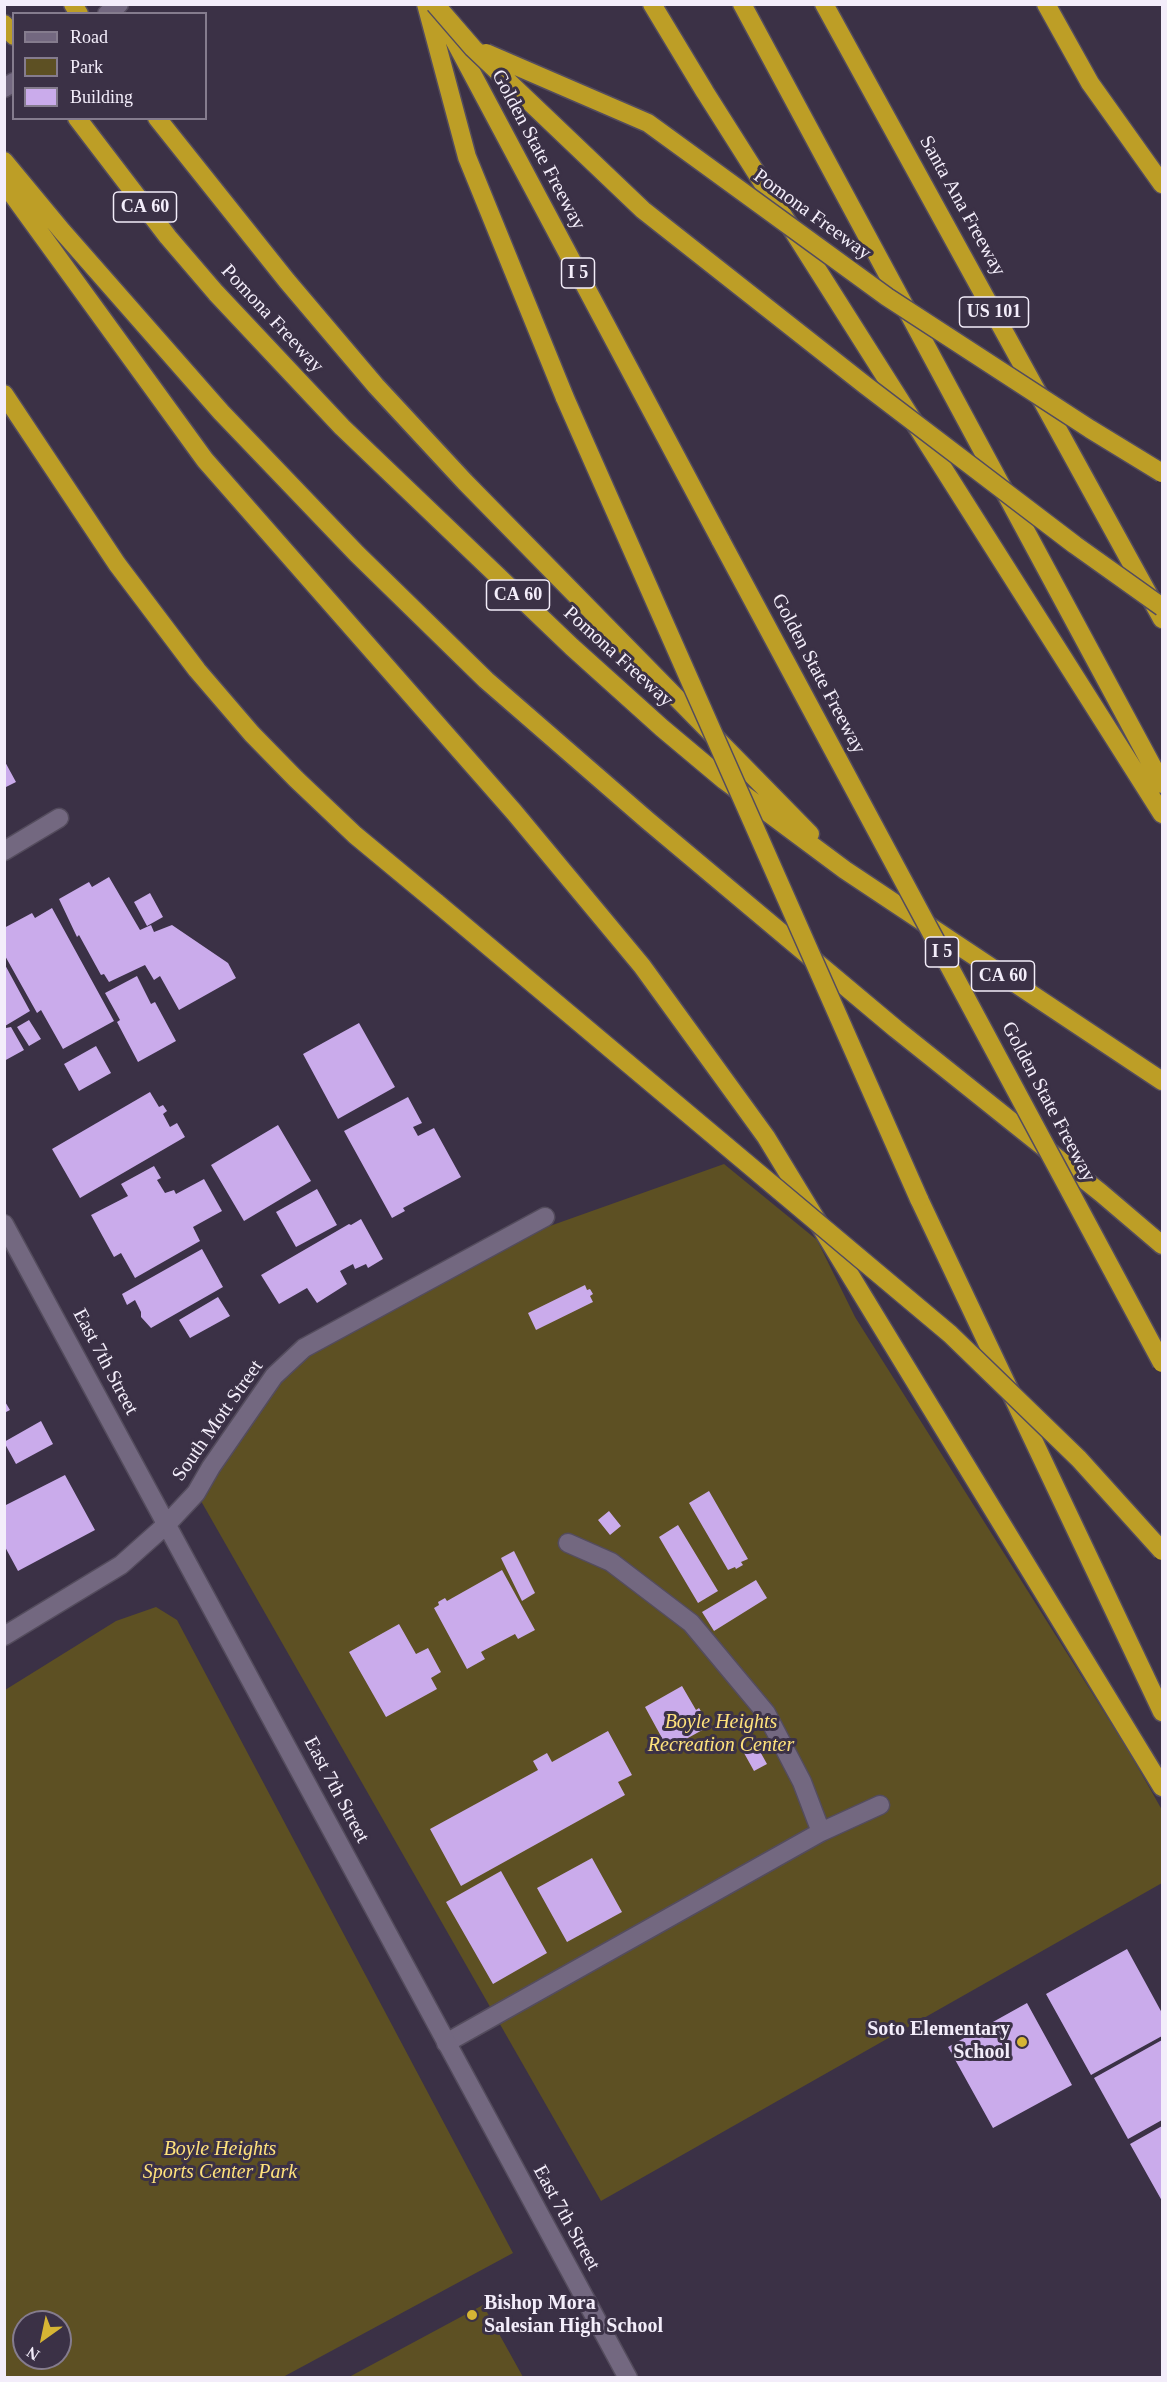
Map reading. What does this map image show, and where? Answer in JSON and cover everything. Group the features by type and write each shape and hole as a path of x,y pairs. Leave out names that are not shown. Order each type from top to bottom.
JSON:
{"highway":[{"path":"426,4 467,157 565,398 919,1199 1162,1712"},
{"name":"Pomona Freeway","path":"435,4 473,48 648,123 887,297 1162,473"},
{"name":"Golden State Freeway","path":"435,4 1162,1363"},
{"path":"652,4 724,123 1162,814"},
{"path":"742,4 1162,784"},
{"name":"Santa Ana Freeway","path":"824,4 1162,619"},
{"path":"1046,4 1090,83 1162,184"},
{"path":"473,48 643,210 932,436 1075,545 1162,607"},
{"name":"Pomona Freeway","path":"79,120 168,237 216,293 342,427 572,647 662,728 733,787 845,870 1162,1081"},
{"path":"159,120 287,281 376,386 465,482 845,870"},
{"path":"4,161 69,239 221,412 357,554 486,680 647,820 896,1029 1101,1193 1162,1245"},
{"path":"4,183 204,460 522,821 642,966 766,1137 1162,1787"},
{"path":"4,394 117,564 197,670 252,734 296,779 356,835 950,1334 1078,1459 1162,1551"}],"street":[{"path":"4,851 59,818"},
{"name":"South Mott Street","path":"4,1636 122,1565 167,1524 196,1493 273,1376 304,1348 545,1217"},
{"name":"East 7th Street","path":"4,1224 628,2378"},
{"path":"568,1543 611,1562 691,1623 766,1713 802,1782 821,1832"},
{"path":"446,2043 821,1832 880,1805"}],"green space":[{"name":"Boyle Heights Recreation Center","path":"724,1164 817,1240 855,1317 1128,1750 1162,1810 1162,1883 601,2201 201,1501 240,1437 282,1376 315,1351 547,1227"},
{"name":"Boyle Heights Sports Center Park","path":"156,1607 177,1620 513,2253 283,2377 5,2377 5,1690 116,1621"},
{"path":"483,2305 523,2377 349,2377"}],"building":[{"path":"4,760 16,782 4,788"},
{"path":"109,877 140,930 151,925 154,932 172,925 228,963 236,978 179,1010 160,976 154,980 145,965 109,982 104,974 101,975 79,935 77,937 59,899 89,882 92,887"},
{"path":"150,893 163,917 147,926 134,902"},
{"path":"52,908 114,1021 63,1049 41,1010 37,1013 4,954 4,928 32,913 35,918"},
{"path":"4,963 30,1011 5,1026 6,1028 11,1027 24,1050 4,1061"},
{"path":"137,976 151,1004 155,1002 176,1041 138,1062 117,1022 120,1020 105,993"},
{"path":"29,1020 41,1039 29,1046 17,1027"},
{"path":"359,1023 395,1087 338,1119 303,1054"},
{"path":"96,1046 111,1073 79,1091 64,1064"},
{"path":"150,1092 159,1107 163,1105 167,1111 163,1114 170,1127 177,1123 185,1137 80,1198 52,1149"},
{"path":"408,1097 422,1123 413,1127 418,1136 434,1128 461,1177 403,1208 405,1211 392,1218 344,1131"},
{"path":"278,1125 311,1181 244,1221 211,1165"},
{"path":"154,1166 161,1178 157,1180 165,1193 174,1190 176,1194 204,1179 222,1211 193,1227 200,1241 135,1278 121,1253 114,1257 91,1215 128,1196 121,1184"},
{"path":"317,1189 337,1225 296,1247 276,1212"},
{"path":"361,1219 383,1259 368,1268 366,1264 355,1269 353,1264 340,1271 347,1284 317,1303 307,1288 279,1304 261,1275"},
{"path":"202,1249 223,1287 151,1328 141,1317 135,1300 127,1305 122,1294"},
{"path":"585,1285 587,1290 590,1289 593,1294 590,1296 593,1302 536,1330 528,1313"},
{"path":"218,1297 230,1316 190,1338 179,1320"},
{"path":"4,1400 10,1410 4,1413"},
{"path":"41,1421 53,1444 16,1464 4,1442"},
{"path":"65,1475 95,1530 18,1571 4,1545 4,1506"},
{"path":"709,1491 748,1559 741,1562 743,1565 736,1569 735,1567 728,1570 689,1503"},
{"path":"609,1511 621,1526 610,1535 598,1520"},
{"path":"678,1525 718,1591 698,1603 659,1537"},
{"path":"514,1551 535,1593 522,1601 501,1558"},
{"path":"502,1570 535,1630 518,1639 515,1634 481,1652 485,1659 467,1669 434,1608 445,1598 447,1601"},
{"path":"756,1580 767,1598 714,1631 702,1612"},
{"path":"399,1624 416,1654 428,1648 441,1672 431,1678 437,1689 386,1717 349,1652"},
{"path":"682,1686 696,1710 699,1708 702,1713 699,1715 706,1728 668,1749 645,1707"},
{"path":"608,1731 632,1775 618,1782 625,1795 461,1886 430,1829 538,1770 533,1761 547,1753 552,1762"},
{"path":"757,1746 767,1764 754,1771 744,1753"},
{"path":"592,1858 622,1912 567,1942 537,1888"},
{"path":"501,1871 547,1953 493,1984 446,1902"},
{"path":"1127,1949 1162,2013 1162,2036 1091,2075 1046,1994"},
{"path":"1027,2003 1072,2085 993,2128 948,2047"},
{"path":"1162,2040 1162,2120 1128,2139 1094,2078"},
{"path":"1162,2126 1162,2201 1130,2144"}],"place":[{"name":"Soto Elementary School","path":"1022,2042"},
{"name":"Bishop Mora Salesian High School","path":"472,2315"}]}
